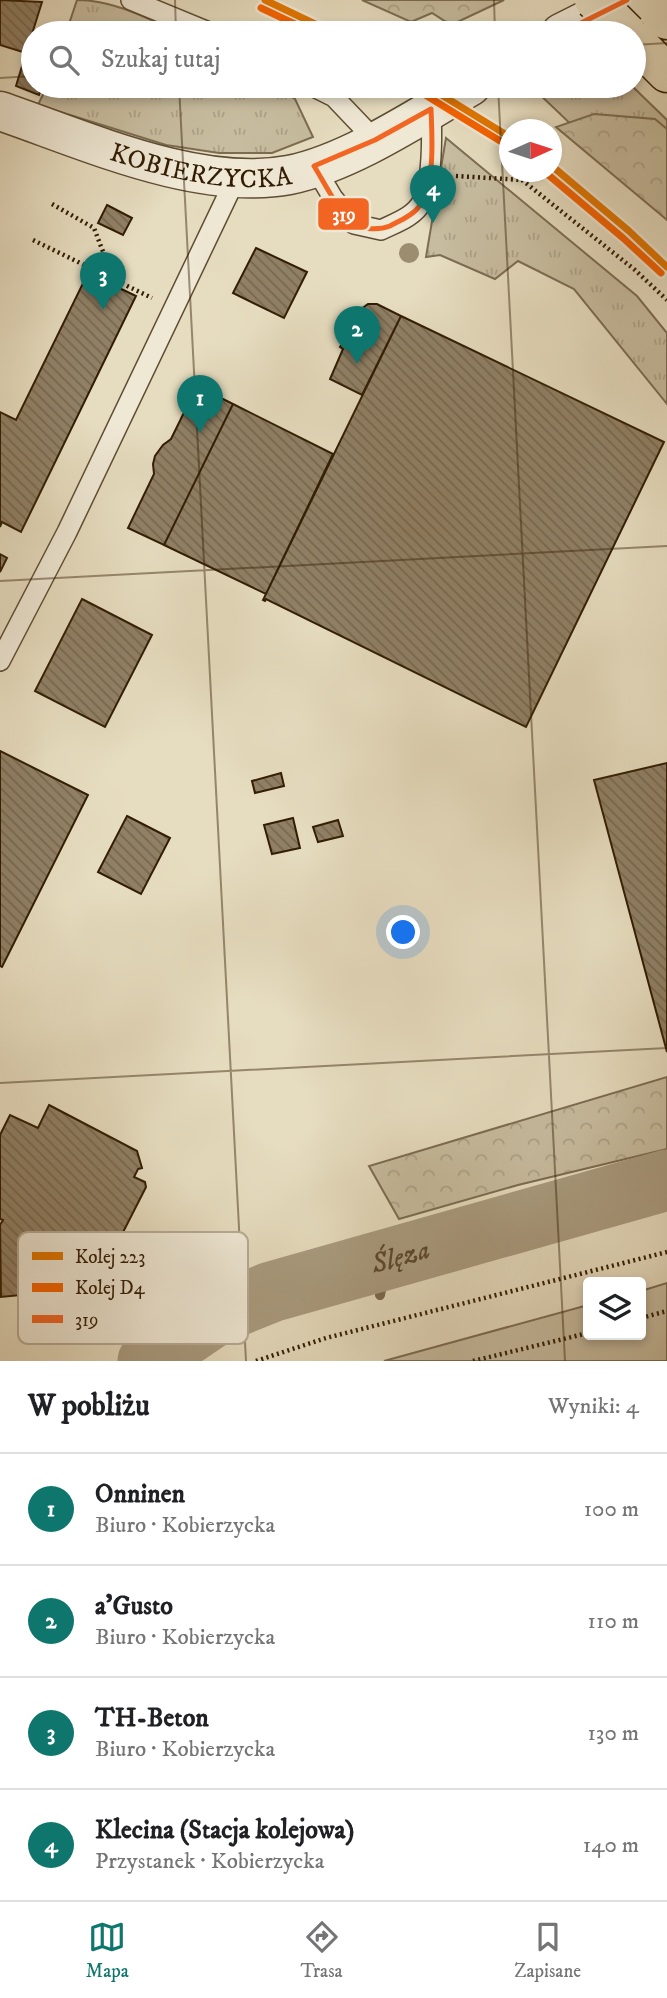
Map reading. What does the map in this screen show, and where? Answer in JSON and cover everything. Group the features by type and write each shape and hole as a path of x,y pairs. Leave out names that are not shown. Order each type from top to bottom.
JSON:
{"main road":[{"path":"594,0 615,21"},
{"path":"647,0 667,20"},
{"path":"646,52 667,73"}],"street":[{"path":"585,21 627,0"},
{"name":"KOBIERZYCKA","path":"0,111 185,172 236,178 289,174 335,159 450,98"}],"lane":[{"path":"131,0 182,21"},
{"path":"335,98 375,140"},
{"path":"314,166 333,198 354,224 382,230 410,215 422,202 432,140 431,109"},
{"path":"0,662 67,532 236,178"}],"path":[{"path":"428,174 522,180 635,270 667,300"},
{"path":"52,204 94,228 114,279"},
{"path":"33,240 174,308"},
{"path":"256,1361 326,1338 667,1252"},
{"path":"646,1317 667,1311"},
{"path":"473,1361 583,1334"}],"green space":[{"path":"77,0 117,6 153,21 70,21"},
{"path":"362,0 504,0 459,21 445,21 432,13 409,21"},
{"path":"41,98 293,98 313,137 272,153 219,153 166,145 38,105"},
{"path":"543,98 644,98 667,120 667,127 644,194"},
{"path":"594,114 655,119 667,129 667,220 562,132 562,125"},
{"path":"446,138 637,296 667,333 667,404 574,289 518,261 495,279 440,255 426,257"},
{"path":"667,1077 667,1149 518,1185 399,1219 369,1166"},
{"path":"667,1283 667,1361 384,1361 583,1306 583,1340 646,1340 646,1289"}],"building":[{"path":"0,0 42,2 36,21 21,21 21,51 0,45"},
{"path":"21,70 21,88 16,86"},
{"path":"107,205 132,218 123,235 98,223"},
{"path":"256,248 307,272 284,318 233,293"},
{"path":"88,273 136,296 21,532 2,522 0,527 0,412 16,420"},
{"path":"368,304 377,304 401,316 362,395 330,379 343,349 340,347 360,310"},
{"path":"401,316 664,442 526,727 266,599 263,600"},
{"path":"197,386 233,404 164,545 128,528 154,474 155,456 171,439"},
{"path":"233,404 333,454 266,594 164,545"},
{"path":"0,554 7,558 0,572"},
{"path":"82,599 152,635 105,727 35,691"},
{"path":"0,751 88,795 2,967 0,966"},
{"path":"667,763 667,1052 594,780"},
{"path":"281,773 284,786 255,793 252,781"},
{"path":"127,816 170,838 141,894 98,872"},
{"path":"293,818 300,848 272,854 264,825"},
{"path":"338,820 343,836 318,842 313,827"},
{"path":"49,1105 137,1151 142,1168 138,1169 134,1177 145,1182 146,1187 123,1232 18,1232 18,1295 1,1297 0,1225 3,1220 0,1219 0,1135 10,1115 38,1128"}],"waterway":[{"name":"Ślęza","path":"248,1301 271,1292 667,1180"},
{"path":"380,1295 387,1259"},
{"name":"Ślęza","path":"148,1361 173,1344"}],"rail line":[{"name":"223","path":"265,0 309,21"},
{"name":"D4","path":"261,8 289,21"},
{"name":"D4","path":"430,98 499,140"},
{"name":"223","path":"447,98 499,130"},
{"name":"223","path":"562,174 667,267"},
{"name":"D4","path":"557,182 661,273"}],"transit line":[{"name":"319","path":"585,21 627,0"},
{"name":"319","path":"431,109 430,175 423,200 417,209 408,217 386,227 377,229 354,224 338,205 314,166 375,140 431,109"}],"place":[{"name":"Klecina (Stacja kolejowa)","path":"433,223"},
{"name":"TH-Beton","path":"103,310"},
{"name":"a'Gusto","path":"357,364"},
{"name":"Onninen","path":"200,433"}]}
